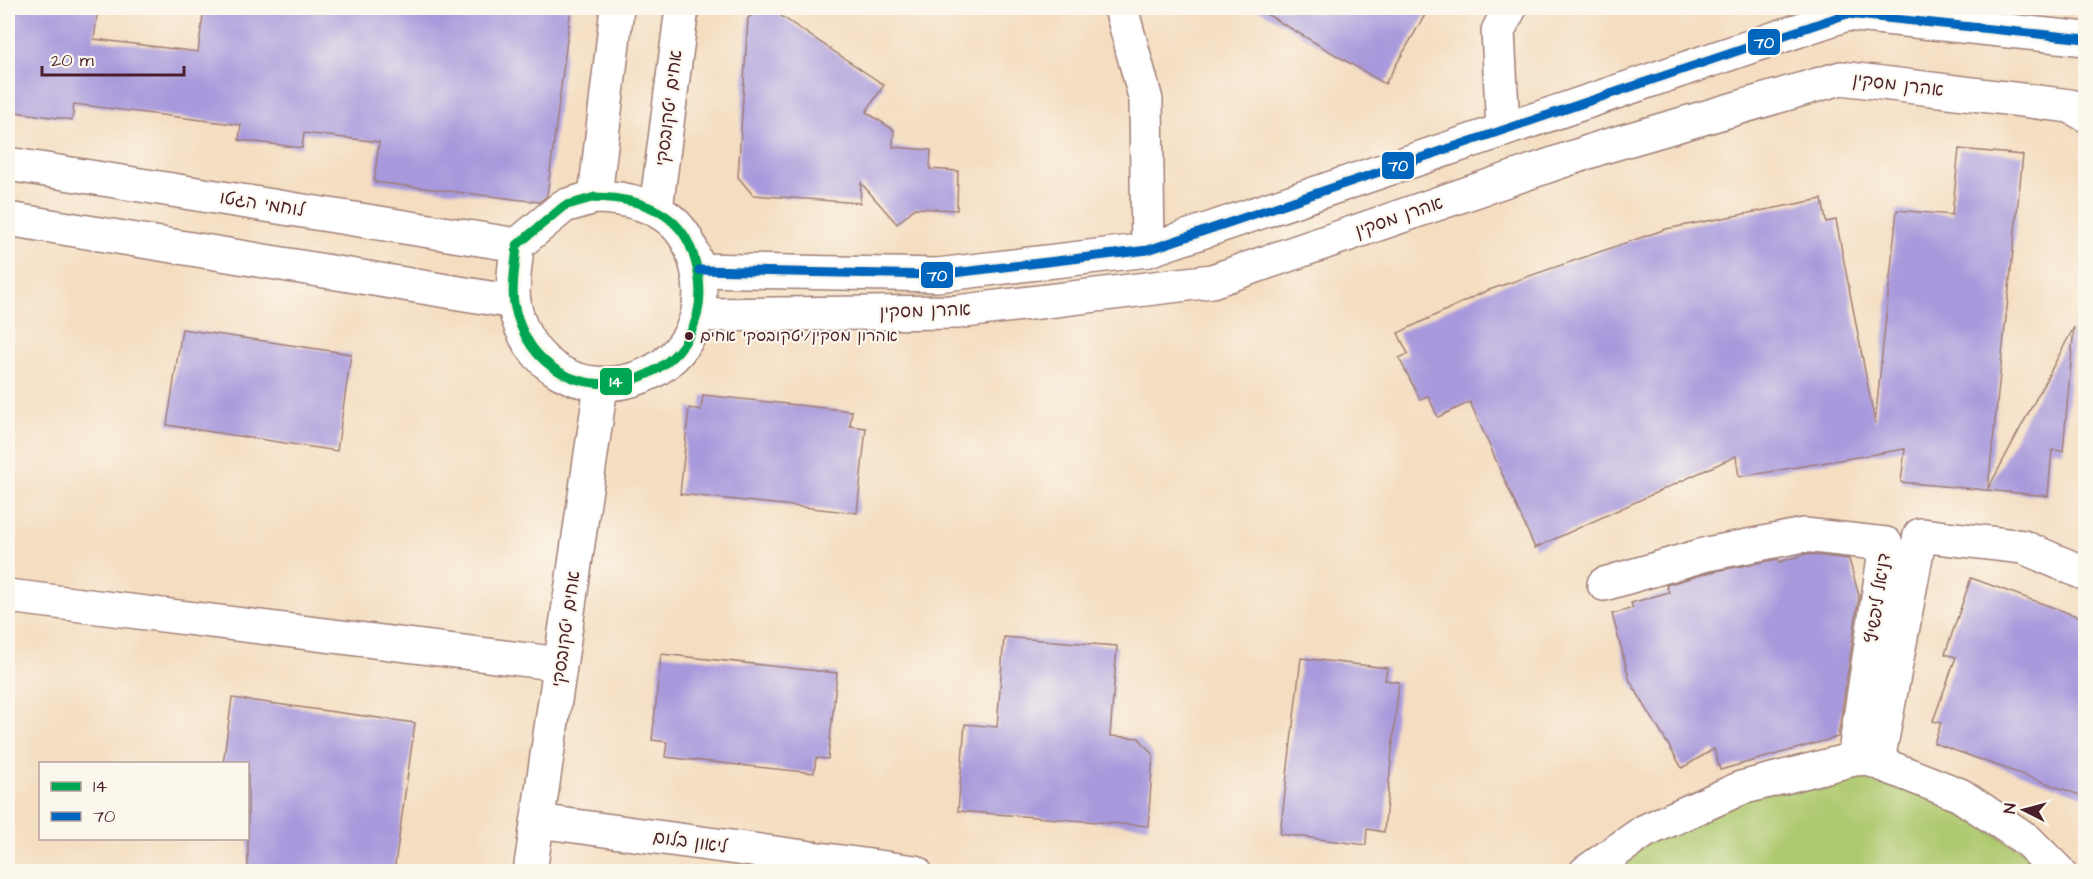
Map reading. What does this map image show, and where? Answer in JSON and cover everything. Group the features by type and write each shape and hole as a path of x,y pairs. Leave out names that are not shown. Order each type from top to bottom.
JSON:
{"street":[{"path":"595,197 617,8"},
{"name":"אחים יטקובסקי","path":"656,209 682,8"},
{"path":"1120,8 1146,100 1148,250"},
{"path":"1503,130 1498,32 1510,8"},
{"name":"אהרן מסקין","path":"699,270 937,274 1148,250 1847,14 2085,39"},
{"name":"אהרן מסקין","path":"698,315 957,312 1212,281 1603,147 1841,78 2070,106 2085,115"},
{"name":"לוחמי הגטו","path":"8,164 517,244"},
{"path":"595,197 626,198 656,209 681,232 691,246 699,270 702,292 698,315 689,339 672,359 651,375 626,384 601,386 569,377 543,359 523,333 514,302 517,244 564,206 595,197"},
{"path":"8,219 514,302"},
{"name":"אחים יטקובסקי","path":"530,872 601,386"},
{"name":"דניאל ליפשיץ","path":"1605,584 1707,554 1804,535 1886,544 1866,760"},
{"path":"1866,760 1920,535 2023,546 2085,574"},
{"path":"8,596 560,664"},
{"path":"1586,872 1645,831 1741,788 1866,760 1960,795 2027,840 2059,872"},
{"name":"ליאון בלום","path":"538,821 915,872"}],"green space":[{"path":"1866,758 2059,872 1586,872 1645,831"}],"building":[{"path":"8,8 98,8 94,39 198,52 204,8 571,8 547,196 539,202 374,182 379,142 304,133 302,148 239,140 241,125 74,104 72,120 8,111"},
{"path":"762,8 769,8 884,85 866,112 894,130 893,147 931,150 930,169 958,171 957,210 915,208 897,224 861,183 860,203 753,195 738,177 748,18"},
{"path":"1256,8 1429,8 1385,84"},
{"path":"1959,149 2023,155 1988,489 2074,327 2063,451 2052,450 2048,496 1901,482 1905,449 1739,477 1736,456 1535,548 1470,402 1438,417 1428,396 1420,399 1399,358 1408,354 1398,333 1486,291 1666,229 1822,199 1826,222 1836,220 1875,423 1897,210 1952,215"},
{"path":"182,329 351,354 337,451 167,425"},
{"path":"703,395 852,411 850,426 866,428 857,513 680,494 689,408 701,410"},
{"path":"1806,554 1849,559 1859,596 1838,737 1720,770 1714,749 1682,768 1630,681 1612,614 1633,608 1631,603 1669,592 1666,585 1711,572 1778,559 1779,562"},
{"path":"1971,578 2085,619 2085,797 1934,743 1941,723 1933,721 1956,657 1945,654"},
{"path":"1004,637 1117,646 1110,736 1139,738 1153,755 1148,826 958,811 965,724 997,727"},
{"path":"661,654 837,673 828,759 816,758 814,773 665,757 667,742 652,740"},
{"path":"1301,658 1387,668 1385,680 1399,682 1384,832 1367,829 1366,845 1280,834"},
{"path":"232,698 415,723 394,872 248,872 249,762 223,762"}],"transit line":[{"name":"70","path":"699,270 937,275 1148,250 1847,14 2086,39"},
{"name":"14","path":"595,197 639,203 653,209 676,225 692,251 700,298 689,336 665,364 632,380 596,383 561,373 532,347 514,304 513,282 517,245 564,206 595,197"}],"place":[{"name":"אהרון מסקין/יטקובסקי אחים","path":"689,336"}]}
